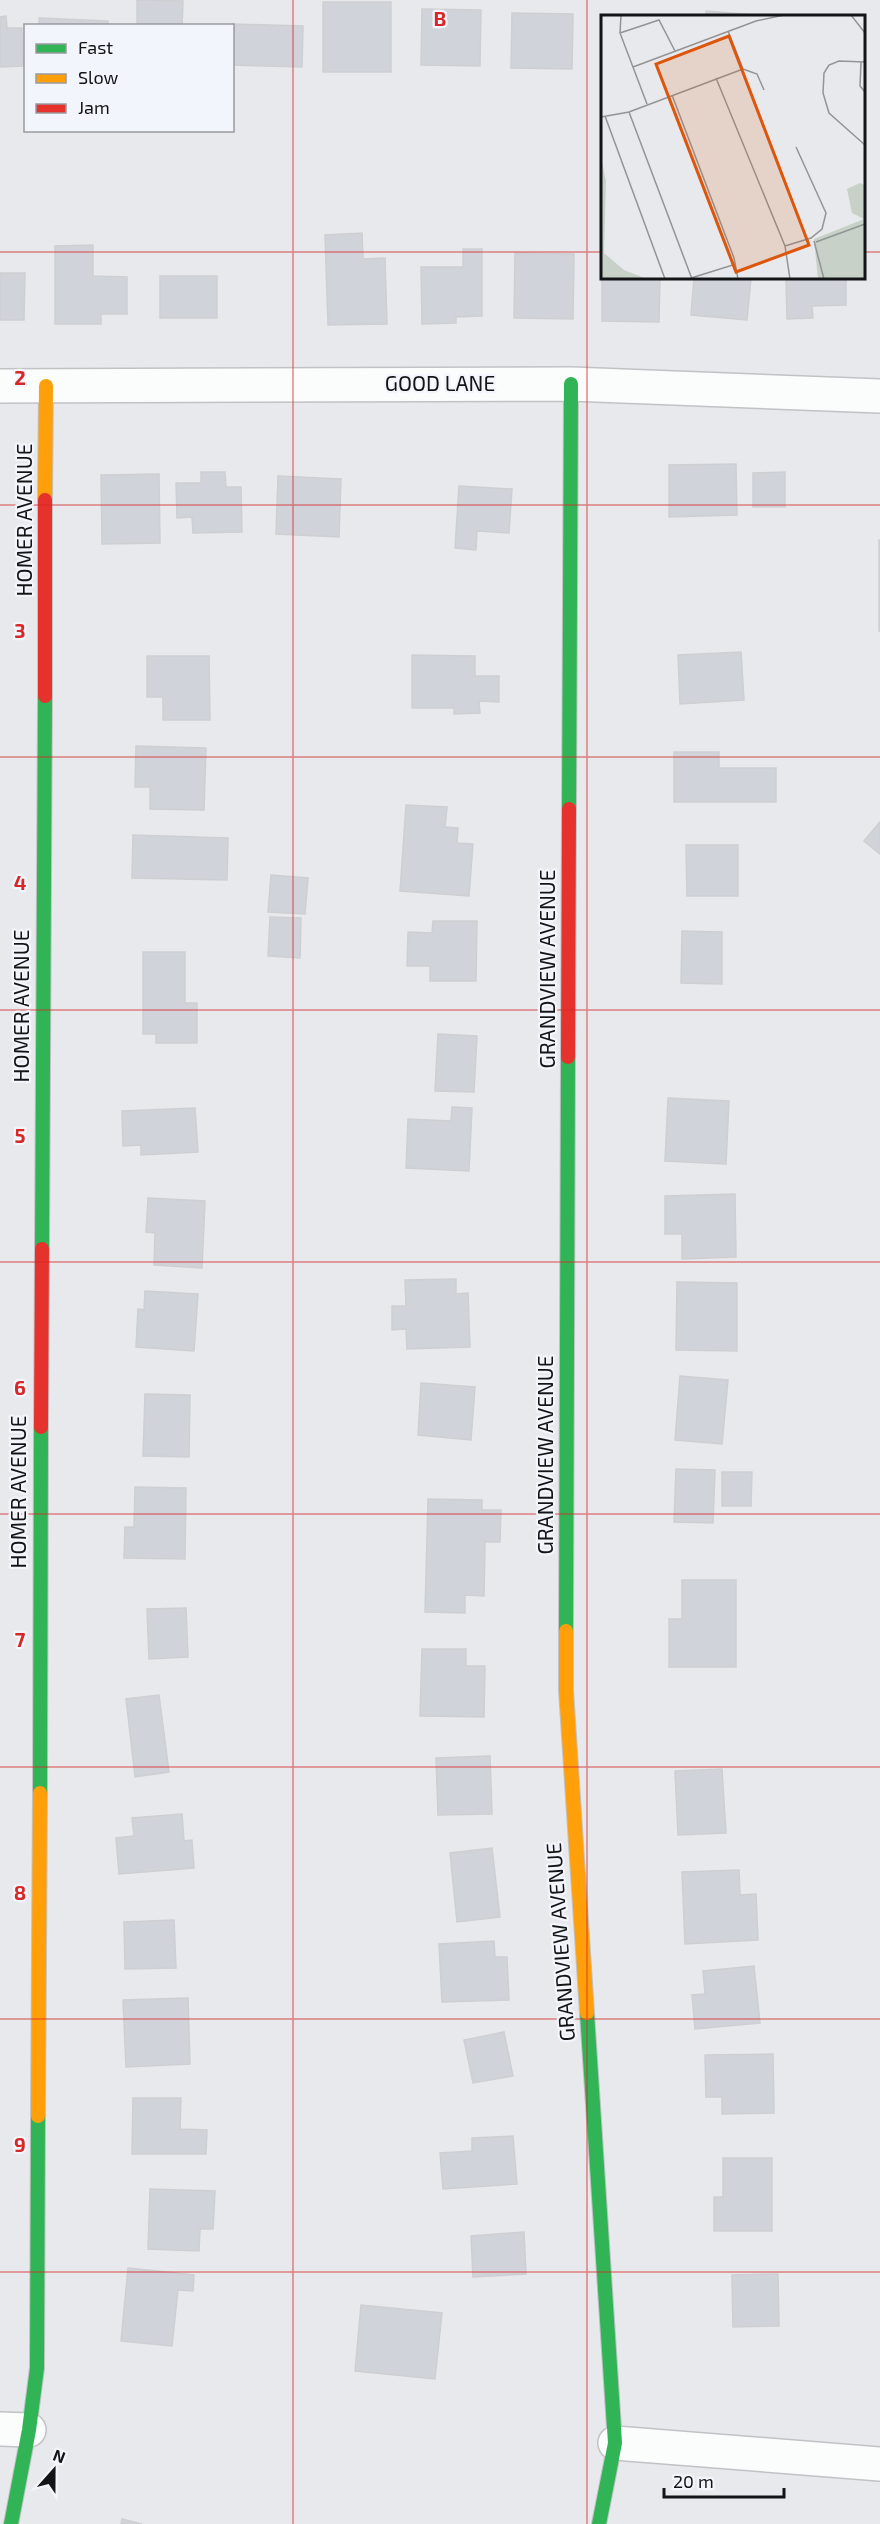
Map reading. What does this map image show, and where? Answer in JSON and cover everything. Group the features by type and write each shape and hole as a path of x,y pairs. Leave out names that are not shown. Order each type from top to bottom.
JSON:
{"street":[{"name":"GOOD LANE","path":"0,386 571,384 880,396"},
{"name":"GRANDVIEW AVENUE","path":"571,384 566,1690 615,2444 599,2524"},
{"name":"HOMER AVENUE","path":"11,2524 15,2430 37,2356 46,386"},
{"path":"615,2444 880,2464"}],"building":[{"path":"137,0 183,1 182,24 137,24"},
{"path":"323,2 391,2 391,72 323,72"},
{"path":"422,9 481,10 480,66 421,65"},
{"path":"706,11 756,15 706,15"},
{"path":"512,13 573,14 572,69 511,68"},
{"path":"6,16 7,28 22,28 23,66 0,67 0,17"},
{"path":"39,18 108,21 108,24 39,24"},
{"path":"234,24 303,26 302,67 234,65"},
{"path":"362,233 363,259 385,258 387,324 328,325 325,235"},
{"path":"93,245 93,276 127,277 127,314 101,314 101,324 55,324 55,246"},
{"path":"463,249 482,249 482,316 456,317 456,323 422,324 421,267 463,267"},
{"path":"515,253 574,254 573,319 514,318"},
{"path":"0,273 25,273 24,320 0,320"},
{"path":"160,276 217,276 217,318 160,318"},
{"path":"602,279 660,279 659,322 602,321"},
{"path":"694,279 751,279 747,320 691,315"},
{"path":"786,279 846,279 846,305 812,306 813,318 787,319"},
{"path":"736,464 737,515 669,517 669,465"},
{"path":"201,472 225,472 226,487 241,487 242,532 193,533 192,517 177,518 176,483 201,483"},
{"path":"785,472 785,507 753,507 753,473"},
{"path":"159,474 160,543 102,544 101,475"},
{"path":"278,476 341,479 339,537 276,534"},
{"path":"459,486 512,489 509,533 477,531 476,550 455,548"},
{"path":"880,540 880,631 879,631"},
{"path":"741,652 744,700 680,704 678,655"},
{"path":"412,655 475,656 475,676 499,676 499,702 479,701 480,713 454,714 454,708 412,708"},
{"path":"147,656 209,656 210,720 163,720 163,697 147,697"},
{"path":"136,746 206,748 204,810 150,809 150,787 135,787"},
{"path":"674,752 719,752 719,768 776,768 776,802 674,802"},
{"path":"406,805 447,807 445,827 458,828 457,843 473,844 469,896 400,891"},
{"path":"880,822 880,854 864,841"},
{"path":"133,835 228,838 227,880 132,878"},
{"path":"686,845 738,845 738,896 687,896"},
{"path":"271,875 308,878 305,914 268,912"},
{"path":"270,917 301,918 300,958 268,956"},
{"path":"433,921 477,921 476,981 430,981 430,966 407,966 408,932 432,933"},
{"path":"682,931 722,932 722,984 681,983"},
{"path":"143,952 185,952 185,1003 197,1003 197,1043 156,1043 156,1034 143,1034"},
{"path":"438,1034 477,1036 474,1092 435,1091"},
{"path":"668,1098 729,1101 726,1164 665,1161"},
{"path":"452,1107 472,1108 469,1171 406,1168 408,1119 451,1121"},
{"path":"195,1108 198,1152 141,1155 141,1145 123,1146 122,1111"},
{"path":"735,1194 736,1257 682,1259 682,1234 665,1234 665,1196"},
{"path":"148,1198 205,1201 202,1268 154,1265 155,1233 146,1232"},
{"path":"456,1279 456,1294 468,1293 470,1347 407,1349 406,1329 392,1330 392,1306 406,1306 405,1280"},
{"path":"677,1282 737,1283 737,1351 676,1350"},
{"path":"145,1291 198,1294 194,1351 136,1347 138,1309 144,1310"},
{"path":"680,1376 728,1380 722,1444 675,1440"},
{"path":"421,1383 475,1387 471,1440 418,1435"},
{"path":"145,1394 190,1395 189,1457 143,1456"},
{"path":"676,1469 715,1470 713,1523 674,1522"},
{"path":"722,1472 752,1472 751,1506 722,1506"},
{"path":"135,1487 186,1488 185,1559 124,1558 125,1527 134,1527"},
{"path":"428,1499 482,1500 482,1510 501,1510 500,1542 485,1542 484,1596 465,1595 465,1613 425,1612"},
{"path":"682,1580 736,1580 736,1667 669,1667 669,1619 682,1619"},
{"path":"186,1608 188,1657 149,1659 147,1609"},
{"path":"422,1649 466,1649 466,1666 485,1666 484,1717 420,1716"},
{"path":"159,1695 169,1772 135,1777 126,1699"},
{"path":"490,1756 492,1814 438,1815 436,1758"},
{"path":"722,1769 726,1833 678,1835 675,1771"},
{"path":"182,1814 184,1841 192,1840 194,1868 119,1874 116,1838 134,1836 132,1818"},
{"path":"492,1848 500,1917 457,1922 450,1853"},
{"path":"739,1870 740,1895 756,1894 758,1940 685,1944 682,1872"},
{"path":"174,1920 176,1968 125,1969 124,1922"},
{"path":"494,1941 495,1957 507,1957 509,2000 442,2002 439,1944"},
{"path":"754,1966 760,2023 695,2029 692,1995 705,1994 703,1971"},
{"path":"188,1998 190,2064 126,2067 123,2000"},
{"path":"504,2032 513,2076 473,2083 464,2040"},
{"path":"773,2054 774,2113 722,2114 722,2097 706,2097 705,2055"},
{"path":"133,2098 181,2098 180,2129 207,2130 206,2154 132,2154"},
{"path":"513,2136 517,2184 443,2189 440,2153 472,2151 472,2138"},
{"path":"723,2158 772,2158 772,2231 714,2231 714,2197 723,2197"},
{"path":"150,2189 215,2191 213,2229 200,2229 199,2251 148,2249"},
{"path":"524,2232 526,2274 473,2277 471,2236"},
{"path":"128,2268 194,2275 193,2291 178,2290 172,2346 121,2341"},
{"path":"778,2274 779,2326 733,2327 732,2275"},
{"path":"361,2305 442,2313 435,2379 355,2371"},
{"path":"122,2519 142,2524 121,2524"}],"traffic: fast":[{"path":"569,809 571,384"},
{"path":"42,1249 45,696"},
{"path":"566,1631 568,1057"},
{"path":"40,1793 41,1427"},
{"path":"587,2013 615,2443 599,2524"},
{"path":"11,2524 29,2430 37,2368 38,2116"}],"traffic: slow":[{"path":"45,500 46,386"},
{"path":"566,1631 566,1690 587,2013"},
{"path":"38,2116 40,1793"}],"traffic: jam":[{"path":"45,500 45,696"},
{"path":"568,1057 569,809"},
{"path":"41,1427 42,1249"}]}
